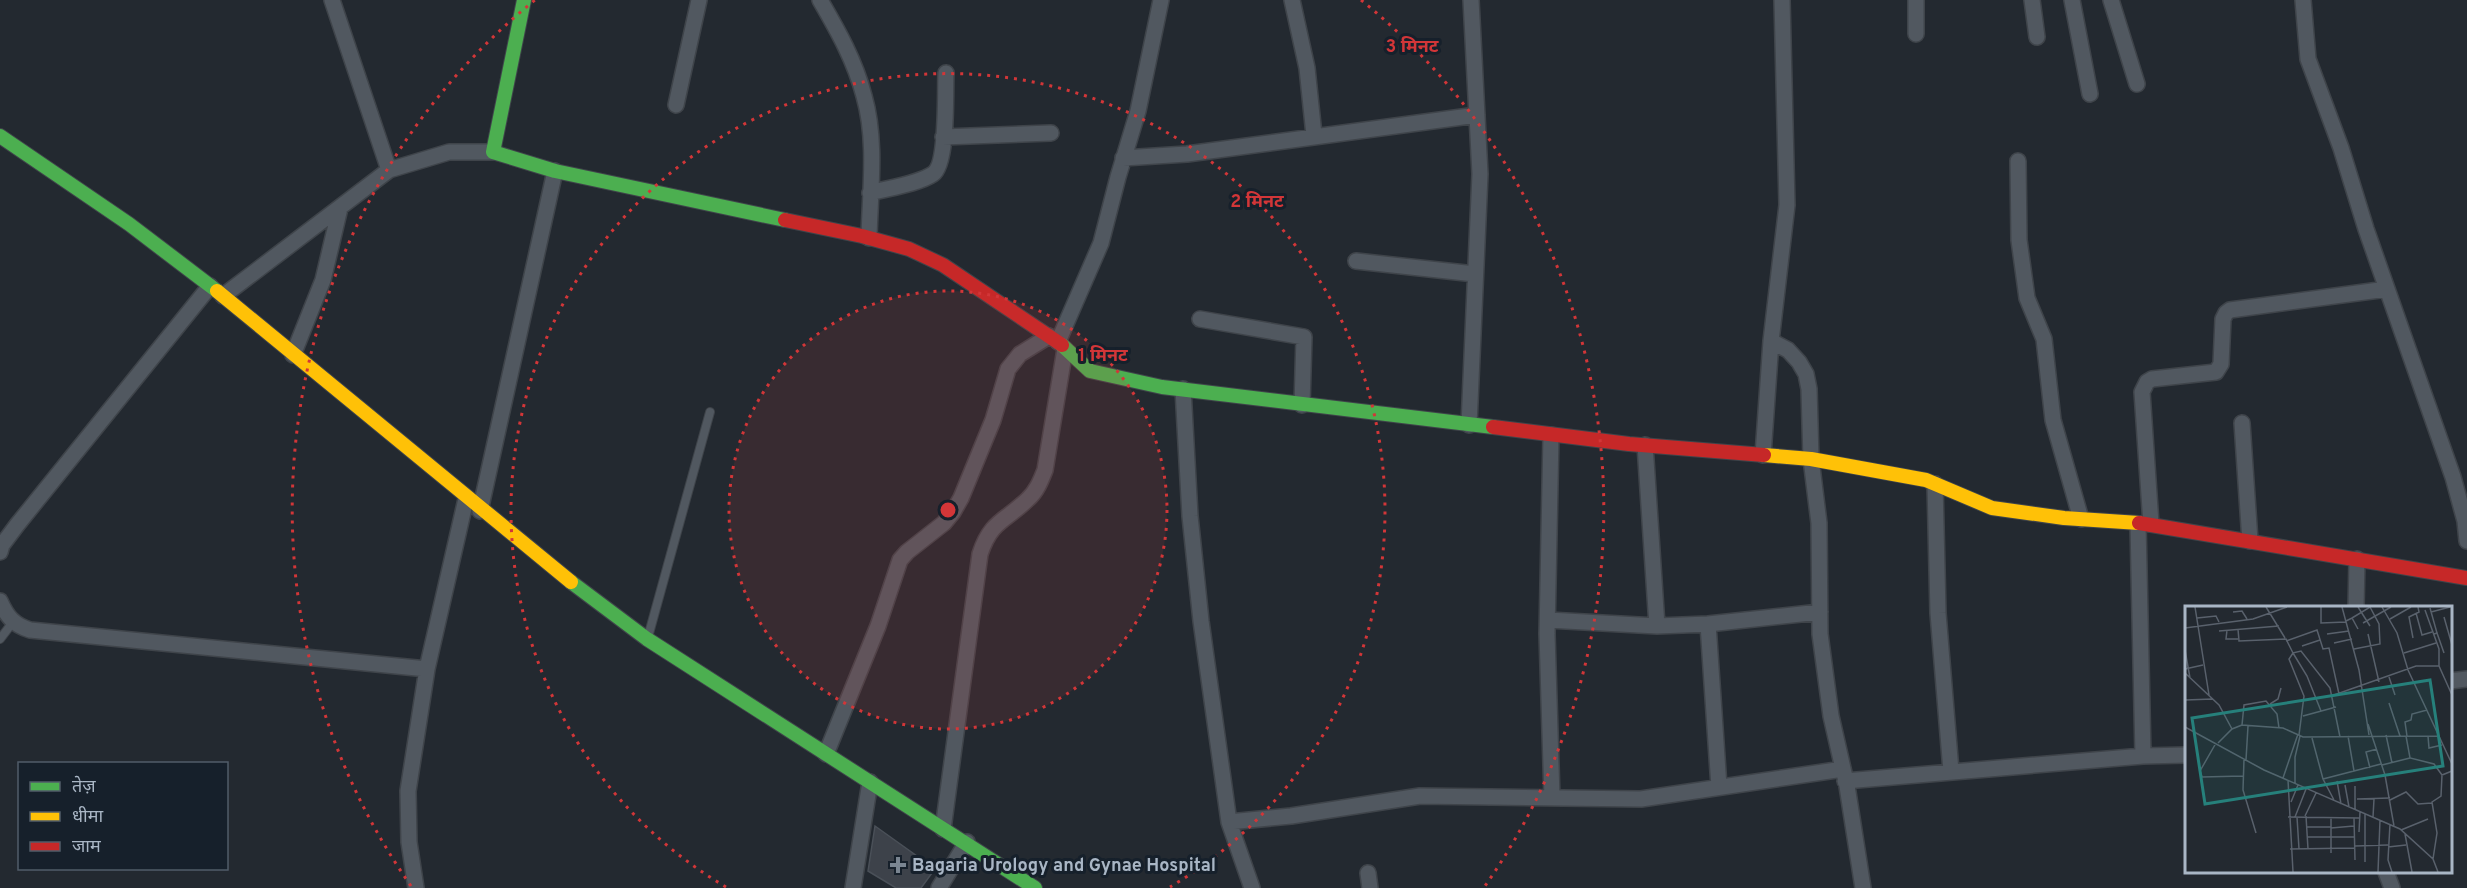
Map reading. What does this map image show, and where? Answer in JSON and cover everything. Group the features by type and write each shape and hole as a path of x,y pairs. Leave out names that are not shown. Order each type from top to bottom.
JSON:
{"street":[{"path":"332,0 389,170"},
{"path":"493,152 524,0"},
{"path":"676,105 699,0"},
{"path":"820,0 846,45 865,97 871,150 869,238"},
{"path":"943,829 960,722 980,554 986,538 996,524 1029,498 1045,470 1058,342 1101,243 1138,111 1161,0"},
{"path":"1292,0 1307,68 1314,135"},
{"path":"1468,425 1480,174 1471,0"},
{"path":"1763,455 1771,341 1787,204 1782,0"},
{"path":"1916,0 1916,34"},
{"path":"2032,0 2037,37"},
{"path":"2072,0 2090,94"},
{"path":"2111,0 2137,84"},
{"path":"2303,0 2308,59 2341,148 2387,289 2453,477 2465,521 2467,541"},
{"path":"870,193 934,174 941,162 946,73"},
{"path":"1124,158 1187,154 1314,135 1477,115"},
{"path":"943,136 1051,133"},
{"path":"0,136 105,206 223,296 480,511 647,639 943,829 967,842 1035,888"},
{"path":"223,296 389,170 449,152 493,152 555,171 869,238 909,249 943,265 1058,342 1090,371 1183,389 1302,405 1645,445 1811,459 1926,480 1992,508 2144,524 2467,578"},
{"path":"2019,161 2019,240 2027,298 2044,339 2053,420 2081,519"},
{"path":"480,511 555,171"},
{"path":"293,355 323,280 340,208"},
{"path":"1356,261 1476,274"},
{"path":"0,552 2,545 17,525 210,286"},
{"path":"2143,756 2142,392 2146,382 2152,379 2216,372 2221,364 2223,319 2230,310 2387,289"},
{"path":"1200,319 1304,337 1302,405"},
{"path":"1771,341 1788,350 1806,374 1809,389 1811,459 1819,523 1820,634 1831,716 1844,775 1863,888"},
{"path":"826,754 878,626 900,560 944,523 961,498 993,420 1008,369 1020,354 1058,342"},
{"path":"1183,389 1190,516 1201,621 1229,822 1252,888"},
{"path":"2242,423 2250,541"},
{"path":"1551,435 1548,620 1552,798"},
{"path":"1645,445 1657,626"},
{"path":"1935,484 1938,613 1951,771"},
{"path":"416,888 409,842 408,791 427,669 466,499"},
{"path":"2356,606 2357,560"},
{"path":"0,601 5,614 13,622 30,630 427,669"},
{"path":"1548,620 1657,626 1708,624 1820,612"},
{"path":"1708,624 1719,787"},
{"path":"2452,681 2467,679"},
{"path":"1229,822 1291,816 1420,796 1641,799 1719,787 1844,775 1951,771 2143,756 2185,755"},
{"path":"853,888 870,782"},
{"path":"939,888 967,842"},
{"path":"2386,873 2392,888"}],"lane":[{"path":"647,639 710,412"},
{"path":"0,639 13,622"}],"building":[{"path":"875,826 935,869 921,888 896,888 868,871"}],"traffic: fast":[{"path":"524,0 493,152 555,171 785,220"},
{"path":"0,136 129,224 217,291"},
{"path":"1062,345 1090,371 1162,387 1493,427"},
{"path":"571,582 647,639 1035,888"}],"traffic: slow":[{"path":"217,291 571,582"},
{"path":"1764,455 1811,459 1926,480 1992,508 2064,518 2139,523"}],"traffic: jam":[{"path":"785,220 862,236 909,249 943,265 1062,345"},
{"path":"1493,427 1629,444 1764,455"},
{"path":"2139,523 2467,578"}],"place":[{"name":"Bagaria Urology and Gynae Hospital","path":"898,865"}]}
